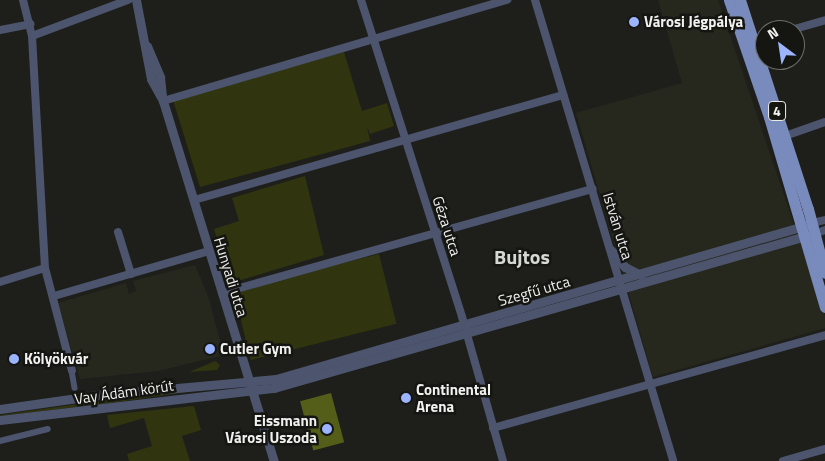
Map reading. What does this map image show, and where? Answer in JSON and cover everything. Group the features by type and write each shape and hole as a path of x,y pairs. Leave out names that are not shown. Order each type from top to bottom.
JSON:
{"main road":[{"name":"4","path":"729,0 825,273"},
{"name":"4","path":"740,0 755,29"},
{"name":"4","path":"768,70 811,230 825,307"}],"street":[{"path":"23,0 32,36 45,268 54,296 75,388"},
{"path":"32,36 128,0"},
{"name":"Hunyadi utca","path":"136,0 152,79 163,101 274,461"},
{"name":"Géza utca","path":"361,0 404,139 436,232 503,461"},
{"path":"163,101 507,0"},
{"name":"István utca","path":"535,0 612,250 620,286 672,461"},
{"path":"805,26 825,20"},
{"path":"0,30 30,24"},
{"path":"194,200 563,94"},
{"path":"785,136 825,122"},
{"path":"222,293 593,189"},
{"name":"Szegfű utca","path":"252,392 811,230 825,220"},
{"name":"Szegfű utca","path":"620,286 641,275 811,230"},
{"path":"118,232 131,274"},
{"path":"612,250 625,267 641,275"},
{"path":"54,296 209,251"},
{"path":"0,282 45,268"},
{"name":"Szegfű utca","path":"248,381 276,379 466,330"},
{"path":"493,428 650,386 825,335"},
{"name":"Vay Ádám körút","path":"3,408 98,395 248,381"},
{"name":"Vay Ádám körút","path":"0,420 252,392"},
{"path":"0,441 48,429"},
{"path":"783,461 825,449"}],"shaded area":[{"path":"658,0 718,0 825,316 825,328 653,377 576,113 682,83"},
{"path":"344,52 362,111 387,103 394,126 370,134 367,126 370,141 200,187 173,100"},
{"path":"305,176 324,255 231,283 214,229 239,221 232,198"},
{"path":"379,254 396,324 251,360 233,290"},
{"path":"195,265 208,296 224,355 158,371 80,379 58,303 126,283 129,294 136,291 133,281"},
{"path":"215,361 220,365 217,370 189,372"},
{"path":"222,387 96,405 96,401"},
{"path":"331,393 344,442 313,451 300,401"},
{"path":"92,402 92,405 0,416 0,415"},
{"path":"194,406 201,430 182,436 190,461 129,461 127,454 152,446 144,418 110,428 107,415"}],"place":[{"name":"Városi Jégpálya","path":"634,22"},
{"name":"Cutler Gym","path":"210,349"},
{"name":"Kölyökvár","path":"14,359"},
{"name":"Continental Arena","path":"406,398"},
{"name":"Eissmann Városi Uszoda","path":"327,429"}],"district":[{"name":"Bujtos","path":"522,256"}]}
